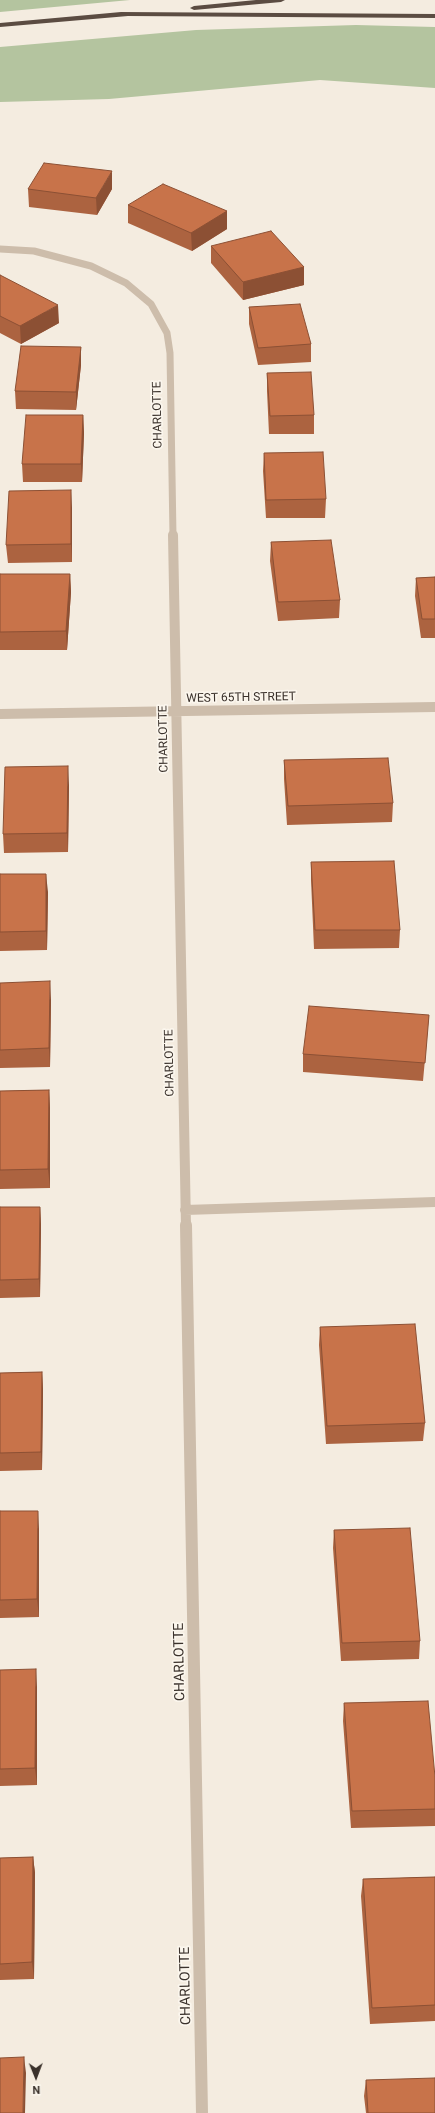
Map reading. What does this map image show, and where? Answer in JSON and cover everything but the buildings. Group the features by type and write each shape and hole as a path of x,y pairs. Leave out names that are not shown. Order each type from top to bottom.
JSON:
{"highway":[{"path":"0,25 282,0"},
{"path":"121,14 435,16"}],"street":[{"name":"CHARLOTTE","path":"0,249 34,251 91,266 126,283 151,304 167,333 170,353 202,2113"},
{"name":"WEST 65TH STREET","path":"0,714 435,707"},
{"path":"185,1210 435,1202"}],"green space":[{"path":"0,0 130,0 0,12"},
{"path":"356,25 435,27 435,88 320,80 109,99 0,102 0,47 196,30"}]}
